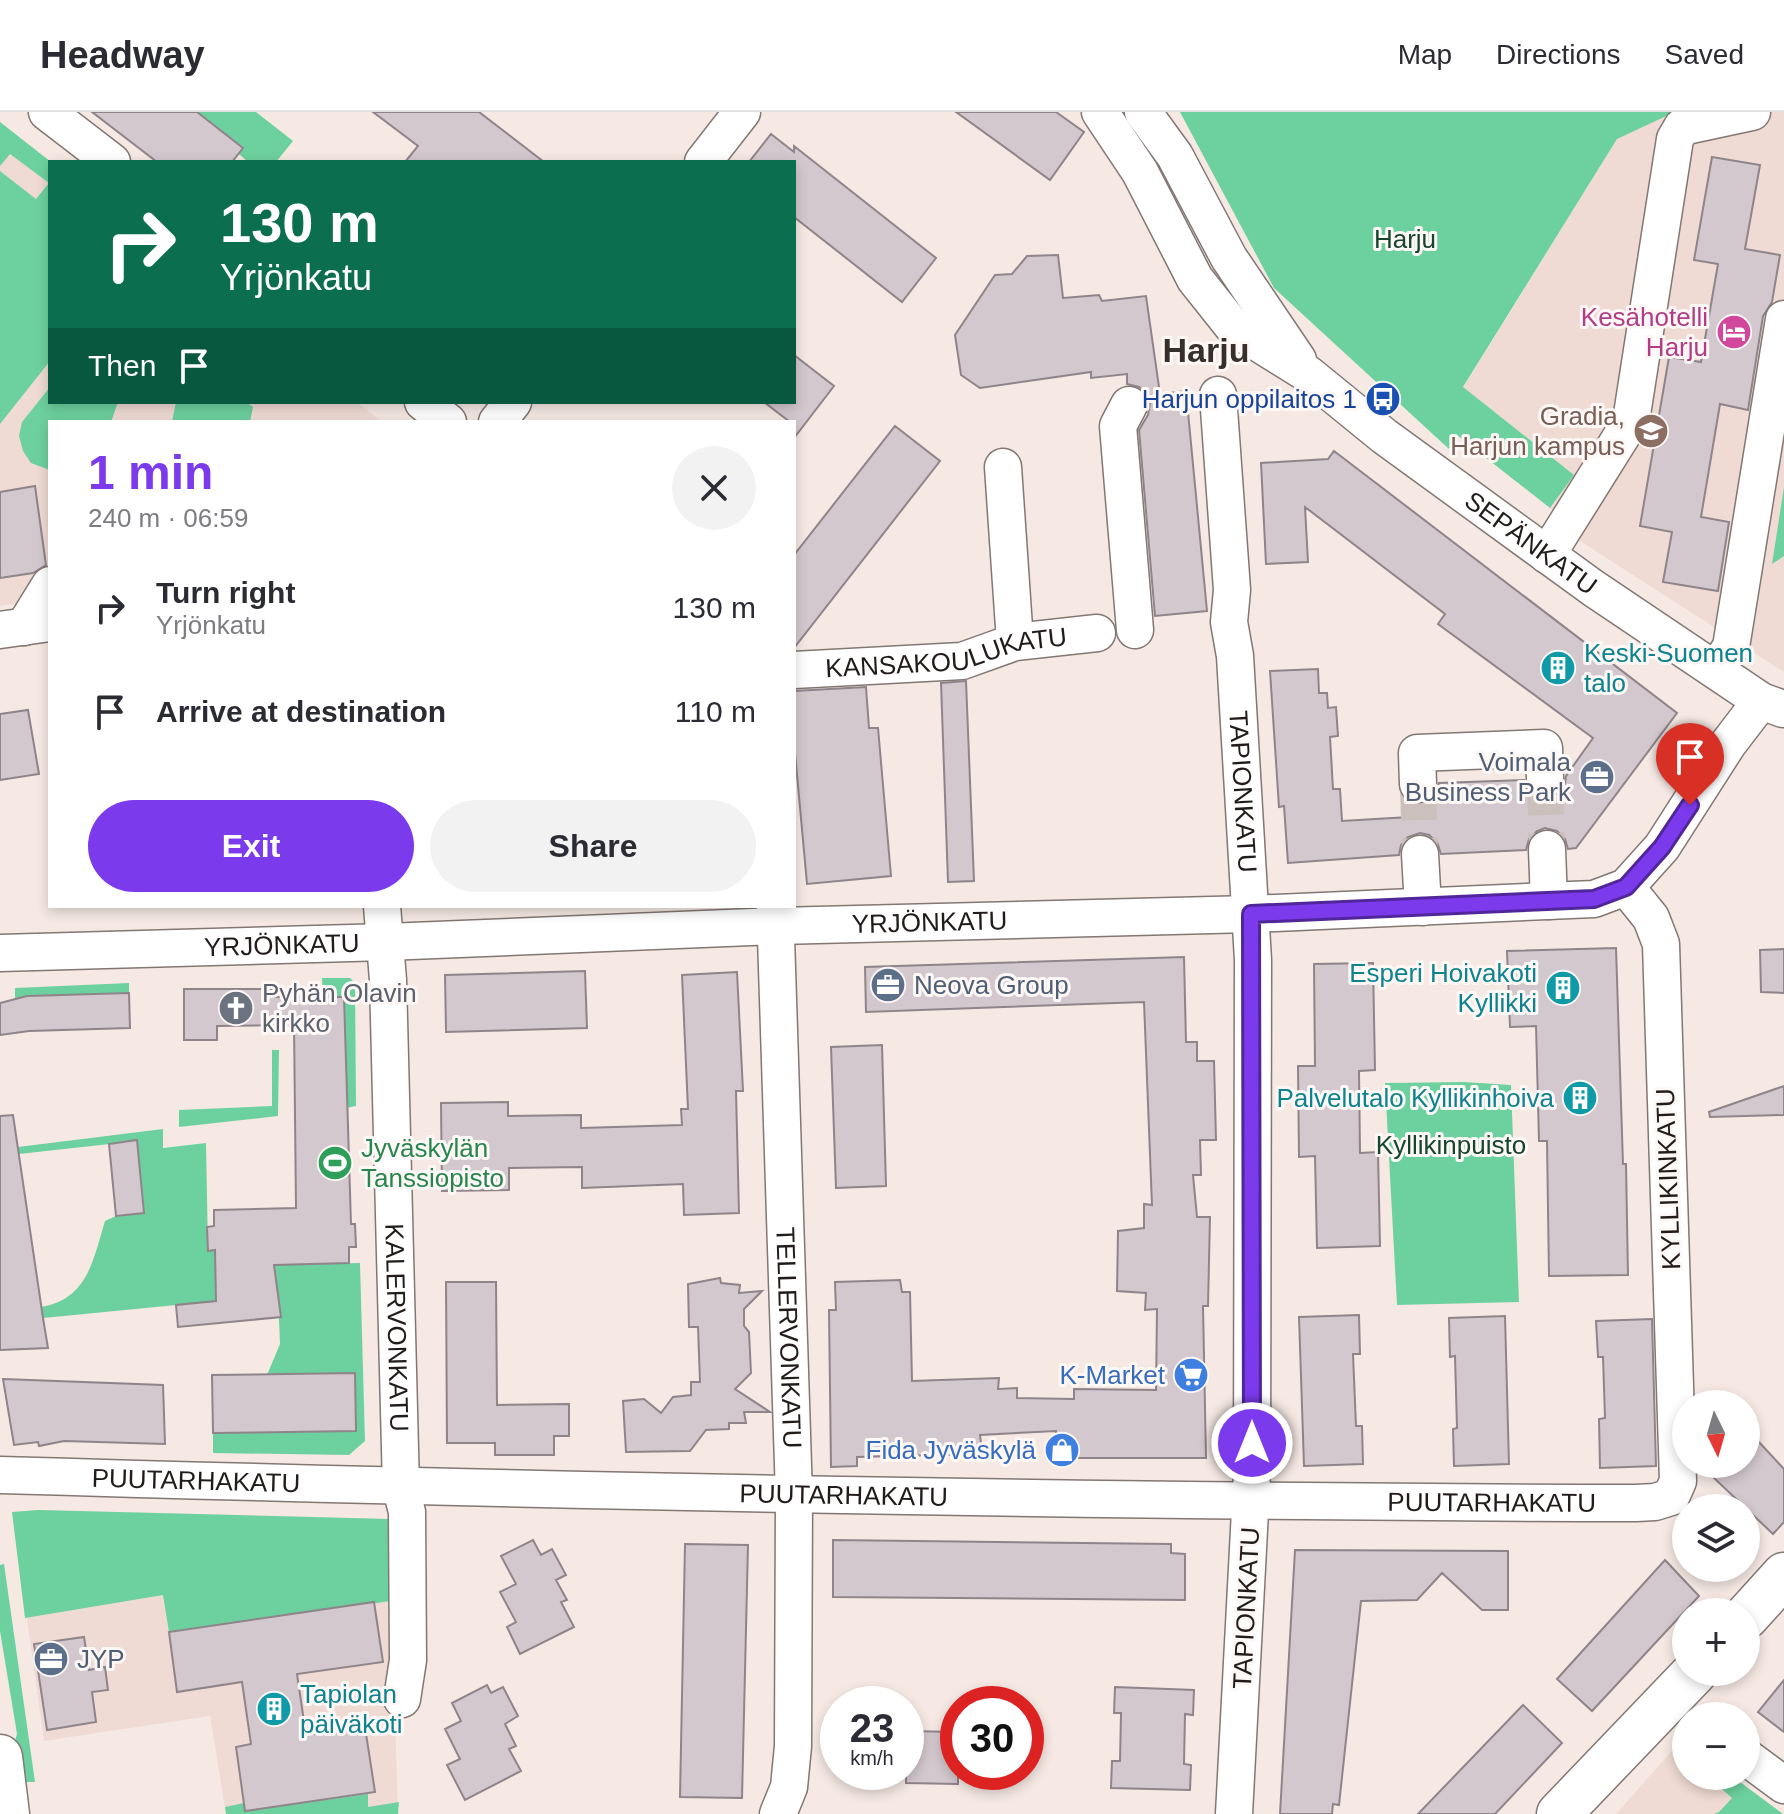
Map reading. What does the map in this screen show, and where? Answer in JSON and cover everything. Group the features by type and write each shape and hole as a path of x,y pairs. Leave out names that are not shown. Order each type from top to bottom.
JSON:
{"main road":[{"path":"1760,1602 1784,1575"},
{"path":"1559,1814 1685,1696"},
{"path":"0,1757 7,1814"}],"street":[{"path":"47,112 109,160"},
{"path":"705,160 742,112"},
{"name":"SEPÄNKATU","path":"1100,112 1140,172 1195,279 1234,328 1308,374 1384,436 1547,555 1776,712"},
{"name":"SEPÄNKATU","path":"1143,112 1175,156 1229,258 1308,374"},
{"path":"1547,555 1631,421 1675,139 1682,127 1752,112"},
{"path":"1716,670 1731,647 1784,319"},
{"name":"TAPIONKATU","path":"1218,395 1232,590 1229,622 1235,656 1251,914 1252,1502 1234,1814"},
{"path":"426,404 446,420"},
{"path":"499,420 511,404"},
{"path":"1129,405 1118,426 1135,630"},
{"path":"1003,467 1015,642"},
{"path":"25,627 48,588"},
{"name":"KANSAKOULUKATU","path":"796,670 962,661 1015,642 1097,633"},
{"path":"1626,887 1662,847 1728,744 1776,712"},
{"path":"1418,784 1417,753 1465,751 1544,748 1545,779"},
{"path":"1547,849 1549,901"},
{"path":"1420,854 1423,907"},
{"name":"YRJÖNKATU","path":"0,953 386,942 776,916 1251,914 1594,899 1626,887"},
{"name":"KYLLIKINKATU","path":"1626,887 1651,918 1661,944 1678,1481"},
{"name":"KALERVONKATU","path":"382,908 386,942 401,1488 407,1512 408,1645 402,1699"},
{"name":"TELLERVONKATU","path":"776,916 794,1496 793,1746 789,1787 778,1814"},
{"name":"PUUTARHAKATU","path":"0,1475 401,1488 1252,1502 1655,1502 1671,1497 1678,1481"},
{"path":"1760,1767 1784,1785"}],"shaded area":[{"name":"Gradia, Harjun kampus","path":"1675,112 1784,112 1784,672 1580,541 1550,508 1574,475 1463,388 1617,139"},
{"path":"0,122 48,160 48,404 360,404 380,420 48,420 48,599 0,606"},
{"path":"38,1510 389,1519 398,1814 226,1814 210,1716 44,1741 12,1512"},
{"path":"1672,1751 1672,1790 1751,1790 1783,1814 1616,1814"}],"green space":[{"path":"197,112 256,112 293,141 278,160 246,160 239,154 243,147"},
{"name":"Harju","path":"1180,112 1675,112 1617,139 1463,387 1574,475 1550,508 1457,435 1449,449 1274,288"},
{"path":"0,122 48,160 48,182 10,154 0,166"},
{"path":"0,171 36,199 48,184 48,364 0,424"},
{"path":"48,390 48,404 117,404 112,420 48,420 48,469 31,463 23,451 19,436 22,422"},
{"path":"176,404 249,404 253,407 250,420 172,420"},
{"path":"1784,487 1784,556 1772,564"},
{"path":"322,978 350,978 355,983 356,1106 346,1108 344,998 323,997"},
{"path":"129,983 129,993 15,999 15,988"},
{"path":"272,1050 279,1050 278,1116 179,1127 179,1110 272,1106"},
{"name":"Kyllikinpuisto","path":"1385,1083 1511,1085 1519,1302 1397,1305"},
{"path":"163,1129 163,1148 206,1143 208,1250 215,1250 216,1266 360,1263 365,1441 349,1455 213,1453 213,1433 356,1430 267,1375 280,1344 278,1295 43,1318 41,1307 57,1303 79,1287 92,1263 105,1221 116,1216 144,1213 137,1141 19,1154 18,1147"},
{"path":"38,1510 389,1519 391,1601 169,1632 163,1595 25,1618 12,1512"},
{"path":"4,1564 35,1782 26,1782 15,1753 17,1734 0,1631 0,1565"},
{"path":"1723,1790 1751,1790 1783,1814 1714,1814 1732,1798"},
{"path":"368,1794 368,1807 399,1802 398,1814 226,1814 225,1807 244,1803 246,1811"}],"building":[{"path":"92,112 197,112 243,148 234,160 154,160"},
{"path":"373,112 479,112 541,160 407,160 418,146"},
{"path":"956,112 1056,112 1084,132 1050,180"},
{"path":"771,134 794,152 794,146 936,258 902,302 796,219 796,160 751,160"},
{"path":"1712,157 1760,165 1745,249 1780,255 1772,302 1763,316 1748,410 1720,404 1701,517 1729,522 1718,591 1663,582 1672,532 1640,526 1669,357 1701,362 1718,264 1694,260"},
{"path":"1058,255 1063,298 1099,295 1102,301 1146,296 1160,394 1186,391 1207,611 1155,616 1139,430 1148,415 1150,403 1139,387 1127,384 1127,374 1091,378 1091,372 980,388 961,375 955,335 995,275 1012,274 1027,256"},
{"path":"796,357 834,386 796,435 796,420 787,420 767,404 796,404"},
{"path":"895,426 940,461 796,645 796,552"},
{"path":"1334,451 1677,713 1576,848 1568,849 1565,839 1557,831 1545,828 1529,839 1526,850 1441,854 1437,842 1429,835 1420,833 1408,837 1401,845 1399,855 1288,863 1284,806 1279,807 1270,671 1318,669 1319,693 1327,693 1328,708 1336,707 1338,736 1330,737 1333,789 1340,789 1342,821 1409,817 1409,803 1419,805 1430,801 1437,793 1439,783 1524,780 1534,797 1545,800 1555,797 1564,788 1566,776 1593,738 1438,624 1445,614 1305,507 1308,562 1266,564 1261,463 1328,459"},
{"path":"35,486 46,565 33,573 0,578 0,492"},
{"path":"966,681 974,881 948,882 941,683"},
{"path":"866,687 869,728 878,728 891,876 807,884 796,764 796,691"},
{"path":"28,710 39,774 0,780 0,714"},
{"path":"1616,948 1628,1275 1549,1276 1547,1141 1539,1141 1536,1026 1510,1027 1507,951"},
{"path":"1784,949 1784,993 1761,992 1760,950"},
{"path":"1184,957 1186,1042 1197,1042 1197,1061 1214,1061 1216,1140 1200,1140 1201,1175 1193,1175 1197,1217 1210,1217 1208,1306 1203,1306 1206,1458 1056,1458 1056,1431 980,1435 982,1451 977,1450 977,1454 857,1457 857,1466 831,1467 829,1310 836,1310 835,1282 900,1280 902,1292 910,1292 912,1381 999,1378 998,1389 1017,1388 1017,1398 1074,1399 1074,1389 1156,1390 1157,1309 1145,1310 1146,1293 1117,1291 1118,1231 1144,1228 1144,1204 1152,1205 1144,1002 866,1012 865,967"},
{"path":"1373,963 1375,1070 1359,1071 1360,1153 1378,1152 1380,1246 1317,1248 1315,1156 1299,1157 1298,1066 1315,1066 1314,964"},
{"path":"585,971 587,1028 446,1032 445,975"},
{"path":"737,972 743,1091 736,1091 739,1213 684,1215 683,1184 582,1188 582,1167 509,1168 509,1190 442,1191 441,1103 508,1102 508,1116 581,1115 581,1128 682,1125 681,1109 688,1109 682,975"},
{"path":"184,989 273,989 273,997 344,997 351,1224 355,1224 356,1247 349,1247 349,1263 274,1265 281,1317 178,1327 176,1305 216,1301 215,1250 208,1251 207,1227 214,1226 214,1210 296,1208 294,1025 217,1026 217,1040 184,1040"},
{"path":"129,993 130,1028 29,1031 0,1035 0,1003 27,996"},
{"path":"882,1045 886,1186 836,1188 831,1047"},
{"path":"1784,1086 1784,1115 1710,1117 1709,1112"},
{"path":"13,1115 48,1348 0,1350 0,1116"},
{"path":"137,1140 144,1213 116,1216 109,1144"},
{"path":"720,1278 721,1283 740,1285 739,1293 762,1291 744,1309 744,1326 749,1332 751,1373 735,1389 770,1412 744,1412 746,1423 729,1423 729,1429 706,1430 690,1451 626,1452 623,1401 644,1399 661,1413 673,1397 691,1395 691,1382 700,1382 698,1327 689,1327 688,1284"},
{"path":"446,1282 496,1282 497,1405 569,1404 569,1436 554,1436 554,1455 495,1455 495,1443 447,1443"},
{"path":"1359,1315 1360,1354 1353,1354 1356,1426 1362,1426 1363,1464 1304,1466 1299,1317"},
{"path":"1505,1316 1509,1464 1454,1466 1453,1429 1457,1428 1455,1356 1450,1357 1449,1318"},
{"path":"1652,1319 1656,1466 1600,1468 1599,1419 1605,1418 1603,1357 1598,1357 1596,1321"},
{"path":"355,1373 356,1431 213,1433 212,1375"},
{"path":"3,1379 163,1385 165,1444 64,1441 39,1446 38,1442 14,1445"},
{"path":"1760,1443 1784,1469 1784,1522 1773,1534 1760,1522 1760,1494 1731,1494 1714,1478 1760,1478"},
{"path":"533,1540 541,1555 552,1549 566,1575 556,1580 567,1600 561,1602 574,1627 520,1654 507,1627 516,1622 500,1592 516,1584 501,1556"},
{"path":"833,1540 1171,1544 1171,1553 1185,1554 1185,1600 833,1597"},
{"path":"685,1544 748,1545 742,1798 680,1797"},
{"path":"1295,1550 1508,1551 1508,1610 1482,1610 1442,1573 1417,1600 1361,1601 1339,1805 1333,1804 1332,1814 1280,1814"},
{"path":"1665,1560 1672,1567 1672,1582 1686,1582 1699,1596 1672,1598 1672,1625 1592,1711 1557,1679"},
{"name":"Tapiolan päiväkoti","path":"374,1602 383,1662 297,1674 306,1735 365,1727 375,1792 245,1811 236,1747 251,1744 242,1682 177,1692 169,1632"},
{"path":"84,1637 89,1670 105,1667 108,1690 92,1692 96,1722 47,1730 34,1644"},
{"path":"1784,1680 1784,1732 1760,1714"},
{"path":"487,1685 491,1693 503,1687 518,1716 505,1724 516,1746 509,1749 521,1771 465,1800 447,1765 460,1759 445,1729 461,1721 452,1703"},
{"path":"1115,1687 1194,1690 1193,1715 1185,1714 1184,1764 1191,1765 1190,1790 1111,1788 1112,1761 1120,1761 1121,1713 1114,1713"},
{"path":"1523,1705 1562,1743 1495,1814 1418,1814"},
{"path":"924,1731 940,1732 940,1784 924,1783"}],"tunnel":[{"path":"1545,779 1547,849"},
{"path":"1418,784 1420,854"}],"place":[{"name":"Kesähotelli Harju","path":"1734,332"},
{"name":"Harjun oppilaitos 1","path":"1383,399"},
{"name":"Gradia, Harjun kampus","path":"1651,431"},
{"name":"Keski-Suomen talo","path":"1558,668"},
{"name":"Voimala Business Park","path":"1597,777"},
{"name":"Neova Group","path":"888,985"},
{"name":"Esperi Hoivakoti Kyllikki","path":"1563,988"},
{"name":"Pyhän Olavin kirkko","path":"236,1008"},
{"name":"Palvelutalo Kyllikinhoiva","path":"1580,1098"},
{"name":"Jyväskylän Tanssiopisto","path":"335,1163"},
{"name":"K-Market","path":"1191,1375"},
{"name":"Fida Jyväskylä","path":"1062,1450"},
{"name":"JYP","path":"51,1659"},
{"name":"Tapiolan päiväkoti","path":"274,1709"}],"district":[{"name":"Harju","path":"1206,350"}],"route":[{"path":"1252,1443 1251,914 1594,899 1626,887 1662,847 1690,805"}]}
